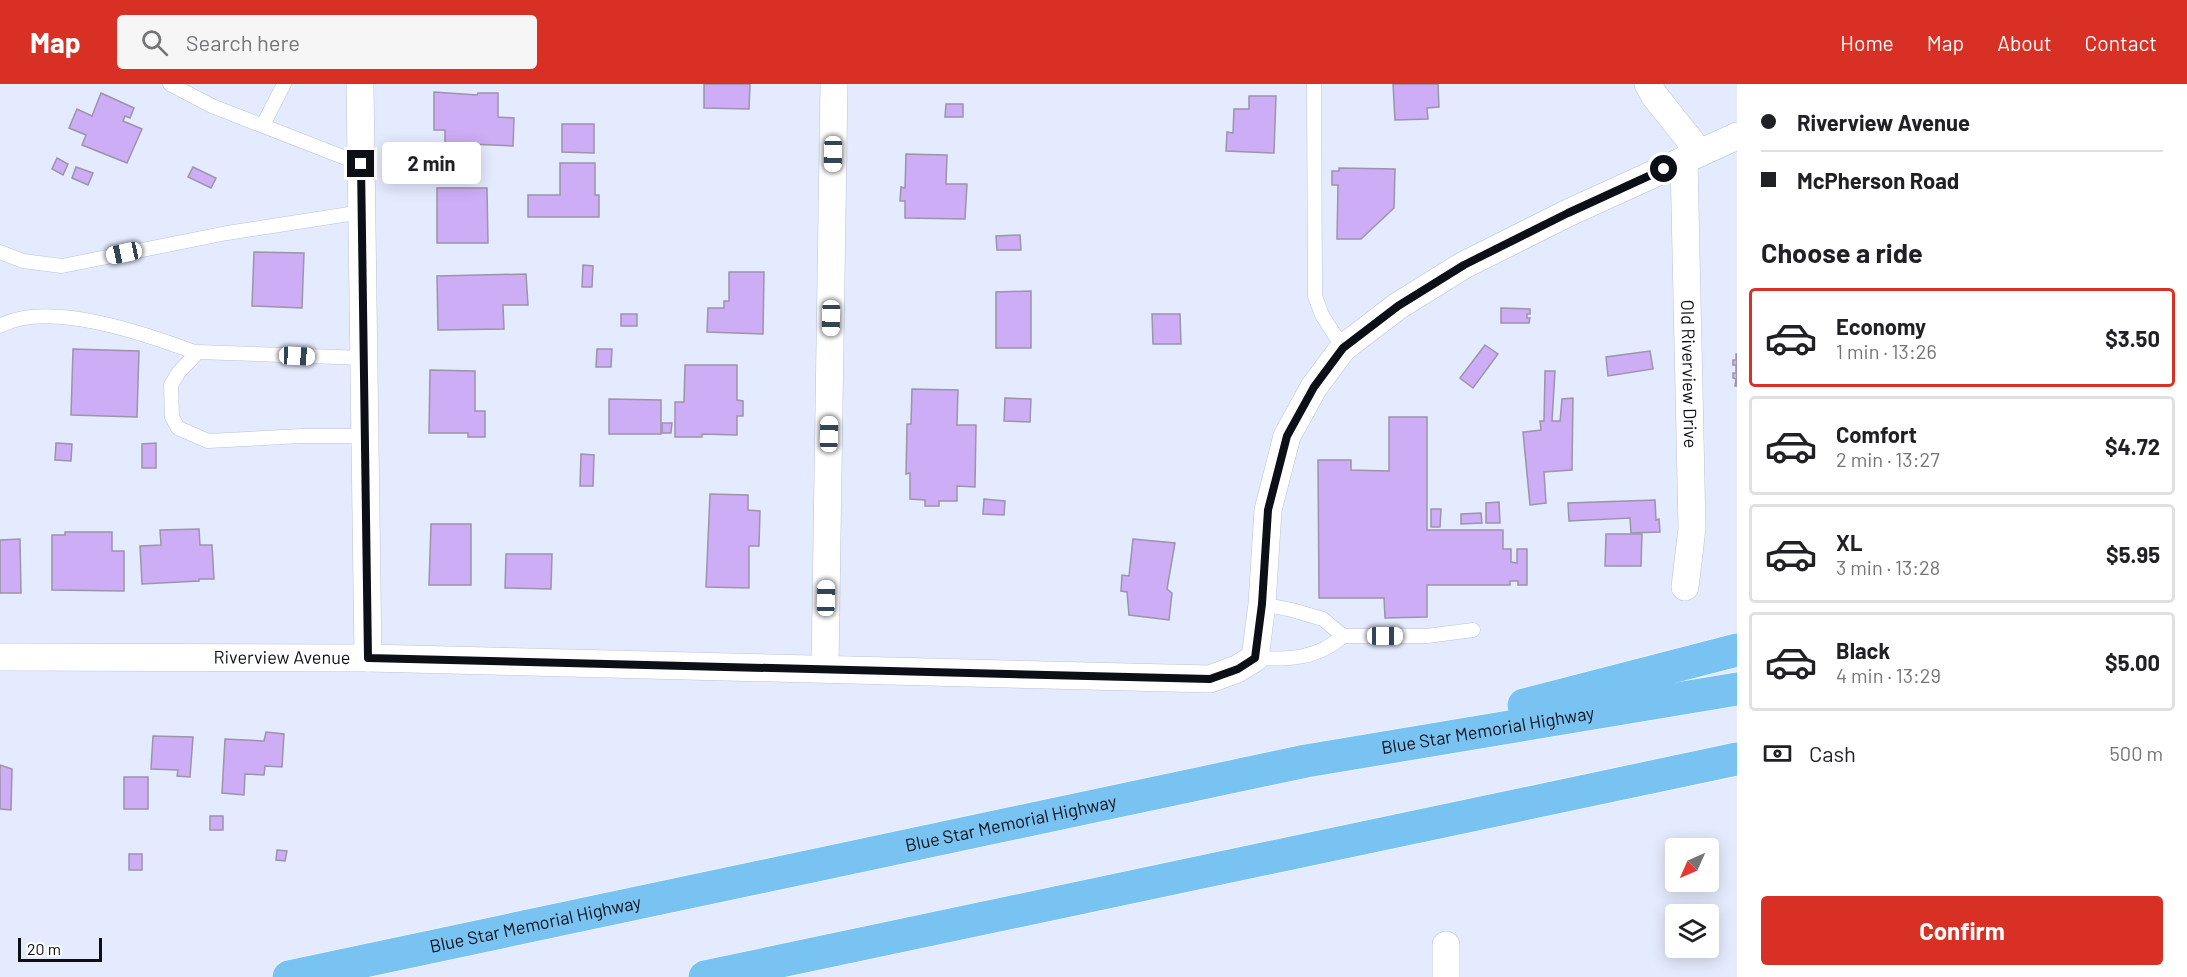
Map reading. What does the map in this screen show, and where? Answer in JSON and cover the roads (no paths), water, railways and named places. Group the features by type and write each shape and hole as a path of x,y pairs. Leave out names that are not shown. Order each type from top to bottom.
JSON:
{"highway":[{"path":"1306,762 1737,650"},
{"name":"Blue Star Memorial Highway","path":"289,977 1306,762 1737,689"},
{"path":"705,977 1737,759"},
{"path":"1362,837 1737,780"}],"street":[{"path":"360,84 368,658"},
{"path":"825,668 834,84"},
{"path":"1648,84 1692,156"},
{"path":"1255,658 1262,604 1268,510 1287,436 1314,387 1343,348 1398,306 1464,265 1568,213 1737,136"},
{"name":"Old Riverview Drive","path":"1685,587 1692,528 1692,156"},
{"name":"Riverview Avenue","path":"0,657 368,658 1210,679 1238,669 1255,658"},
{"path":"1446,945 1446,977"}],"lane":[{"path":"170,84 213,106 361,164"},
{"path":"263,125 284,84"},
{"path":"1314,84 1315,296 1322,315 1343,348"},
{"path":"0,252 23,261 62,266 227,233 362,212"},
{"path":"0,326 9,321 37,317 75,318 147,334 197,353 364,358"},
{"path":"197,353 179,372 171,385 171,417 178,428 208,441 302,436 365,436"},
{"path":"1262,604 1323,619 1343,636 1427,636 1473,630"},
{"path":"1255,658 1286,660 1330,648 1343,636"}]}
